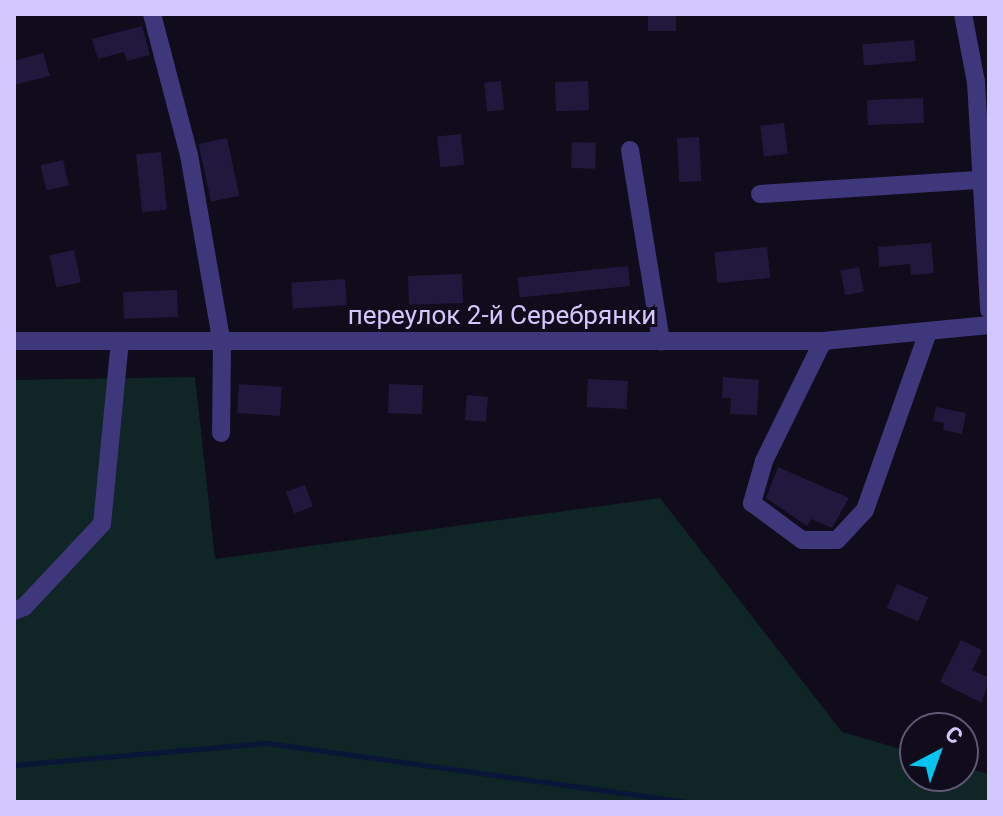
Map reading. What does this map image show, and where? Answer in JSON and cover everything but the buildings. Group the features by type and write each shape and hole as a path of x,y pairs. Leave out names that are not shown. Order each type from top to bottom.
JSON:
{"street":[{"path":"152,14 189,155 222,344 221,433"},
{"path":"963,14 976,82 984,179 989,310"},
{"path":"630,150 661,342"},
{"path":"760,194 984,179"},
{"name":"переулок 2-й Серебрянки","path":"14,341 222,344 823,341 989,325"},
{"path":"823,341 764,461 752,503 802,540 837,540 865,510 928,332"},
{"path":"14,611 24,607 102,524 120,341"}],"green space":[{"path":"195,377 215,559 660,498 842,732 899,748 899,792 979,792 979,771 989,774 989,802 14,802 14,380"}],"waterway":[{"path":"14,765 267,743 685,802"}]}
